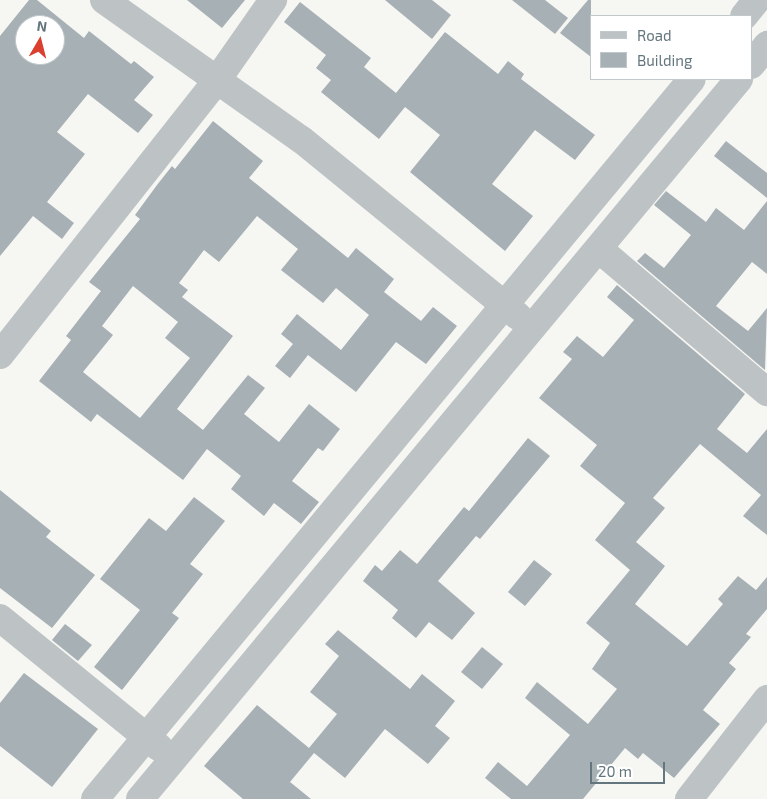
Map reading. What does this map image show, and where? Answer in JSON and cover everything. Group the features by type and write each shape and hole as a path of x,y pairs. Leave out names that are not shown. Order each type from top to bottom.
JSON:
{"street":[{"path":"104,0 217,80 399,216 533,328"},
{"path":"0,355 217,80 273,0"},
{"path":"745,15 757,0"},
{"path":"752,64 767,45"},
{"path":"95,799 691,80"},
{"path":"140,799 738,80"},
{"path":"599,249 767,392"},
{"path":"0,618 174,759"},
{"path":"689,799 767,699"}],"building":[{"path":"29,0 37,0 56,15 17,15"},
{"path":"187,0 245,0 222,28"},
{"path":"385,0 432,0 451,15 432,39"},
{"path":"512,0 545,0 568,18 555,34"},
{"path":"588,0 591,0 590,56 560,33"},
{"path":"300,2 371,58 364,67 396,93 445,32 498,74 508,61 524,74 521,79 595,135 575,160 535,130 492,184 533,216 505,251 410,172 440,135 405,107 379,139 321,92 331,80 316,68 326,55 284,22"},
{"path":"15,17 15,65 65,65 65,23 84,38 89,31 131,64 134,61 154,77 134,100 153,115 138,133 88,94 57,132 85,154 47,202 74,223 62,239 33,216 0,256 0,36"},
{"path":"213,121 263,161 249,178 348,258 356,248 394,279 384,292 421,321 433,307 457,326 426,364 396,342 356,392 308,355 290,378 275,366 293,344 281,334 297,314 341,350 369,315 336,288 323,303 281,270 298,249 257,216 219,262 204,250 179,283 188,290 182,297 233,336 177,409 203,430 248,375 265,388 244,414 279,442 309,404 340,429 323,451 318,448 292,481 319,502 301,524 274,503 264,516 231,489 241,476 207,449 183,480 97,414 91,422 39,381 71,340 66,336 101,291 89,282 140,219 135,215 157,185 172,166 175,169","holes":["133,286 178,322 165,338 190,358 140,418 83,372 113,335 102,326"]},
{"path":"726,141 767,173 767,198 714,156"},
{"path":"666,191 706,222 716,208 744,230 767,201 767,274 752,262 716,306 748,331 767,308 765,370 637,261 645,253 664,268 691,235 654,205"},
{"path":"617,285 745,394 717,429 747,453 767,429 767,535 743,516 761,495 700,444 653,498 665,508 636,542 665,566 635,604 687,646 723,604 718,599 738,576 756,590 767,577 767,609 746,634 751,637 729,663 736,669 703,710 720,724 674,778 643,753 638,759 625,748 583,799 511,799 485,778 498,762 527,786 570,735 525,698 537,682 588,724 617,689 592,669 610,643 586,623 630,570 595,540 625,503 580,466 597,445 539,398 572,359 563,352 577,336 603,357 634,320 607,297"},
{"path":"528,438 550,456 480,539 476,536 438,581 475,613 452,640 429,622 416,638 392,618 398,610 363,581 375,565 382,571 400,550 417,564 464,507 469,511"},
{"path":"0,490 51,531 46,537 95,575 52,628 0,588"},
{"path":"194,497 225,521 190,564 203,574 172,613 179,618 122,690 94,667 140,610 100,579 149,518 166,531"},
{"path":"534,560 552,574 525,606 508,592"},
{"path":"65,624 92,645 78,661 52,640"},
{"path":"338,630 410,689 422,674 455,701 435,726 450,738 428,764 385,729 345,778 314,753 290,782 311,799 243,799 204,766 257,705 309,748 337,714 310,692 339,656 325,644"},
{"path":"482,647 503,664 482,689 461,672"},
{"path":"24,673 98,729 52,787 0,746 0,703"}]}
